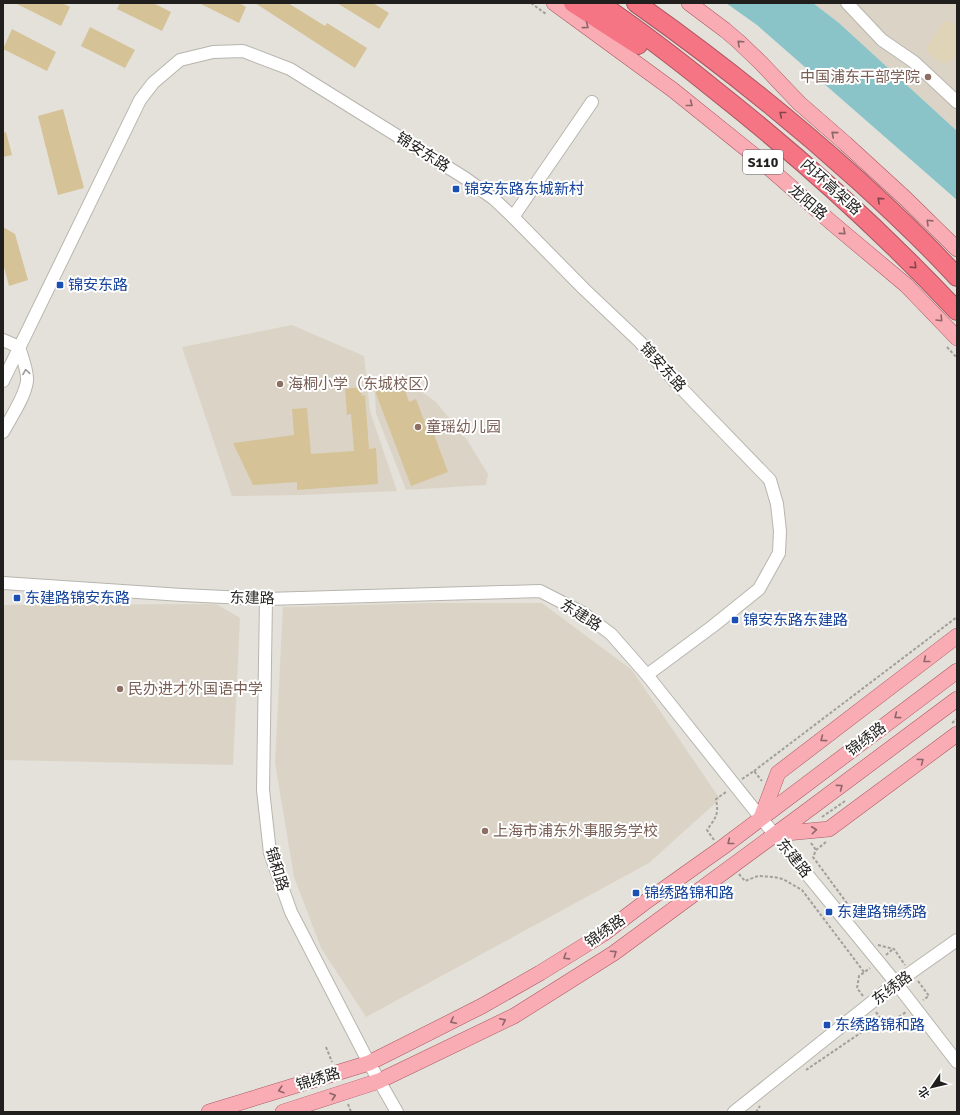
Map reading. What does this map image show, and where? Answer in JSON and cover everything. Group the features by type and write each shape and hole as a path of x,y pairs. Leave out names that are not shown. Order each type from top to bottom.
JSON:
{"highway":[{"path":"573,3 643,49 876,229"},
{"name":"内环高架路","path":"599,3 678,60 818,175 920,271 957,311"},
{"name":"内环高架路","path":"636,3 697,47 758,95 833,158 894,213 957,277"},
{"path":"657,3 758,95"}],"main road":[{"path":"689,3 725,30 749,51 799,103 901,194 957,249"},
{"name":"龙阳路","path":"552,10 673,90 760,160 832,223 906,284 952,342"},
{"path":"761,818 778,773 957,636"},
{"name":"锦绣路","path":"209,1112 369,1063 482,1006 540,973 602,934 720,849 957,671"},
{"name":"锦绣路","path":"283,1112 379,1081 514,1016 614,954 957,699"},
{"path":"775,835 829,829 957,734"}],"street":[{"path":"847,3 882,40 914,62 957,102"},
{"name":"锦安东路","path":"3,381 140,100 153,83 180,60 213,52 243,51 290,69 465,178 494,199 584,289 640,342 680,387 770,480 778,504 780,531 779,553 759,589 719,622 647,675"},
{"path":"513,217 592,102"},
{"path":"3,340 19,347 23,358 27,380 22,396 3,432"},
{"name":"东建路","path":"3,583 266,599 540,591 583,613 611,634 647,675 761,818 896,983 957,1062"},
{"name":"锦和路","path":"266,599 263,790 270,853 291,912 369,1063 397,1112"},
{"name":"东绣路","path":"734,1112 896,983 957,940"}],"path":[{"path":"531,3 552,10"},
{"path":"952,342 957,358"},
{"path":"720,849 707,830 714,821 718,811 716,799 957,617"},
{"path":"754,771 771,792"},
{"path":"802,832 816,850 813,856 864,926"},
{"path":"733,866 745,881 758,876 783,878 802,890 864,972"},
{"path":"801,1074 881,1019 893,1021 929,996 894,949 878,945"},
{"path":"881,1019 857,988 859,976 894,949"},
{"path":"756,1112 761,1105"}],"shaded area":[{"name":"中国浦东干部学院","path":"813,3 957,3 957,131 839,23"},
{"path":"944,21 950,22 957,27 957,45 955,55 952,59 942,64 927,52 928,45"},
{"name":"海桐小学（东城校区）","path":"292,325 364,356 370,411 397,491 232,496 182,347"},
{"name":"童瑶幼儿园","path":"400,376 436,402 467,440 488,474 486,485 406,490 376,413 374,377"},
{"name":"上海市浦东外事服务学校","path":"429,603 542,603 632,670 720,799 649,863 366,1017 321,948 294,877 275,763 283,607"},
{"name":"民办进才外国语中学","path":"216,604 240,618 233,765 3,760 3,605"}],"water":[{"path":"726,3 813,3 839,23 957,131 957,200 757,25"}],"building":[{"path":"15,3 62,3 70,7 61,26"},
{"path":"120,3 153,3 171,12 162,31 117,9"},
{"path":"199,3 239,3 246,7 239,23"},
{"path":"255,3 288,3 325,26 327,23 367,48 355,68"},
{"path":"337,3 373,3 389,13 379,29"},
{"path":"90,27 135,50 125,68 81,46"},
{"path":"12,29 56,52 47,71 3,49"},
{"path":"63,109 84,188 58,195 38,116"},
{"path":"6,132 12,155 3,157 3,133"},
{"path":"3,227 15,234 28,280 9,286 3,263"},
{"path":"402,381 409,402 416,399 425,423 429,421 448,472 411,486 375,391"},
{"path":"361,387 362,396 365,395 369,449 376,448 378,484 297,490 297,482 253,485 233,443 294,435 292,409 307,408 311,454 354,451 351,414 347,415 345,389"}],"place":[{"name":"中国浦东干部学院","path":"928,77"},
{"name":"锦安东路东城新村","path":"456,189"},
{"name":"锦安东路","path":"60,285"},
{"name":"海桐小学（东城校区）","path":"280,384"},
{"name":"童瑶幼儿园","path":"418,427"},
{"name":"东建路锦安东路","path":"17,598"},
{"name":"锦安东路东建路","path":"735,620"},
{"name":"民办进才外国语中学","path":"120,689"},
{"name":"上海市浦东外事服务学校","path":"485,831"},
{"name":"锦绣路锦和路","path":"636,893"},
{"name":"东建路锦绣路","path":"829,912"},
{"name":"东绣路锦和路","path":"827,1025"}]}
